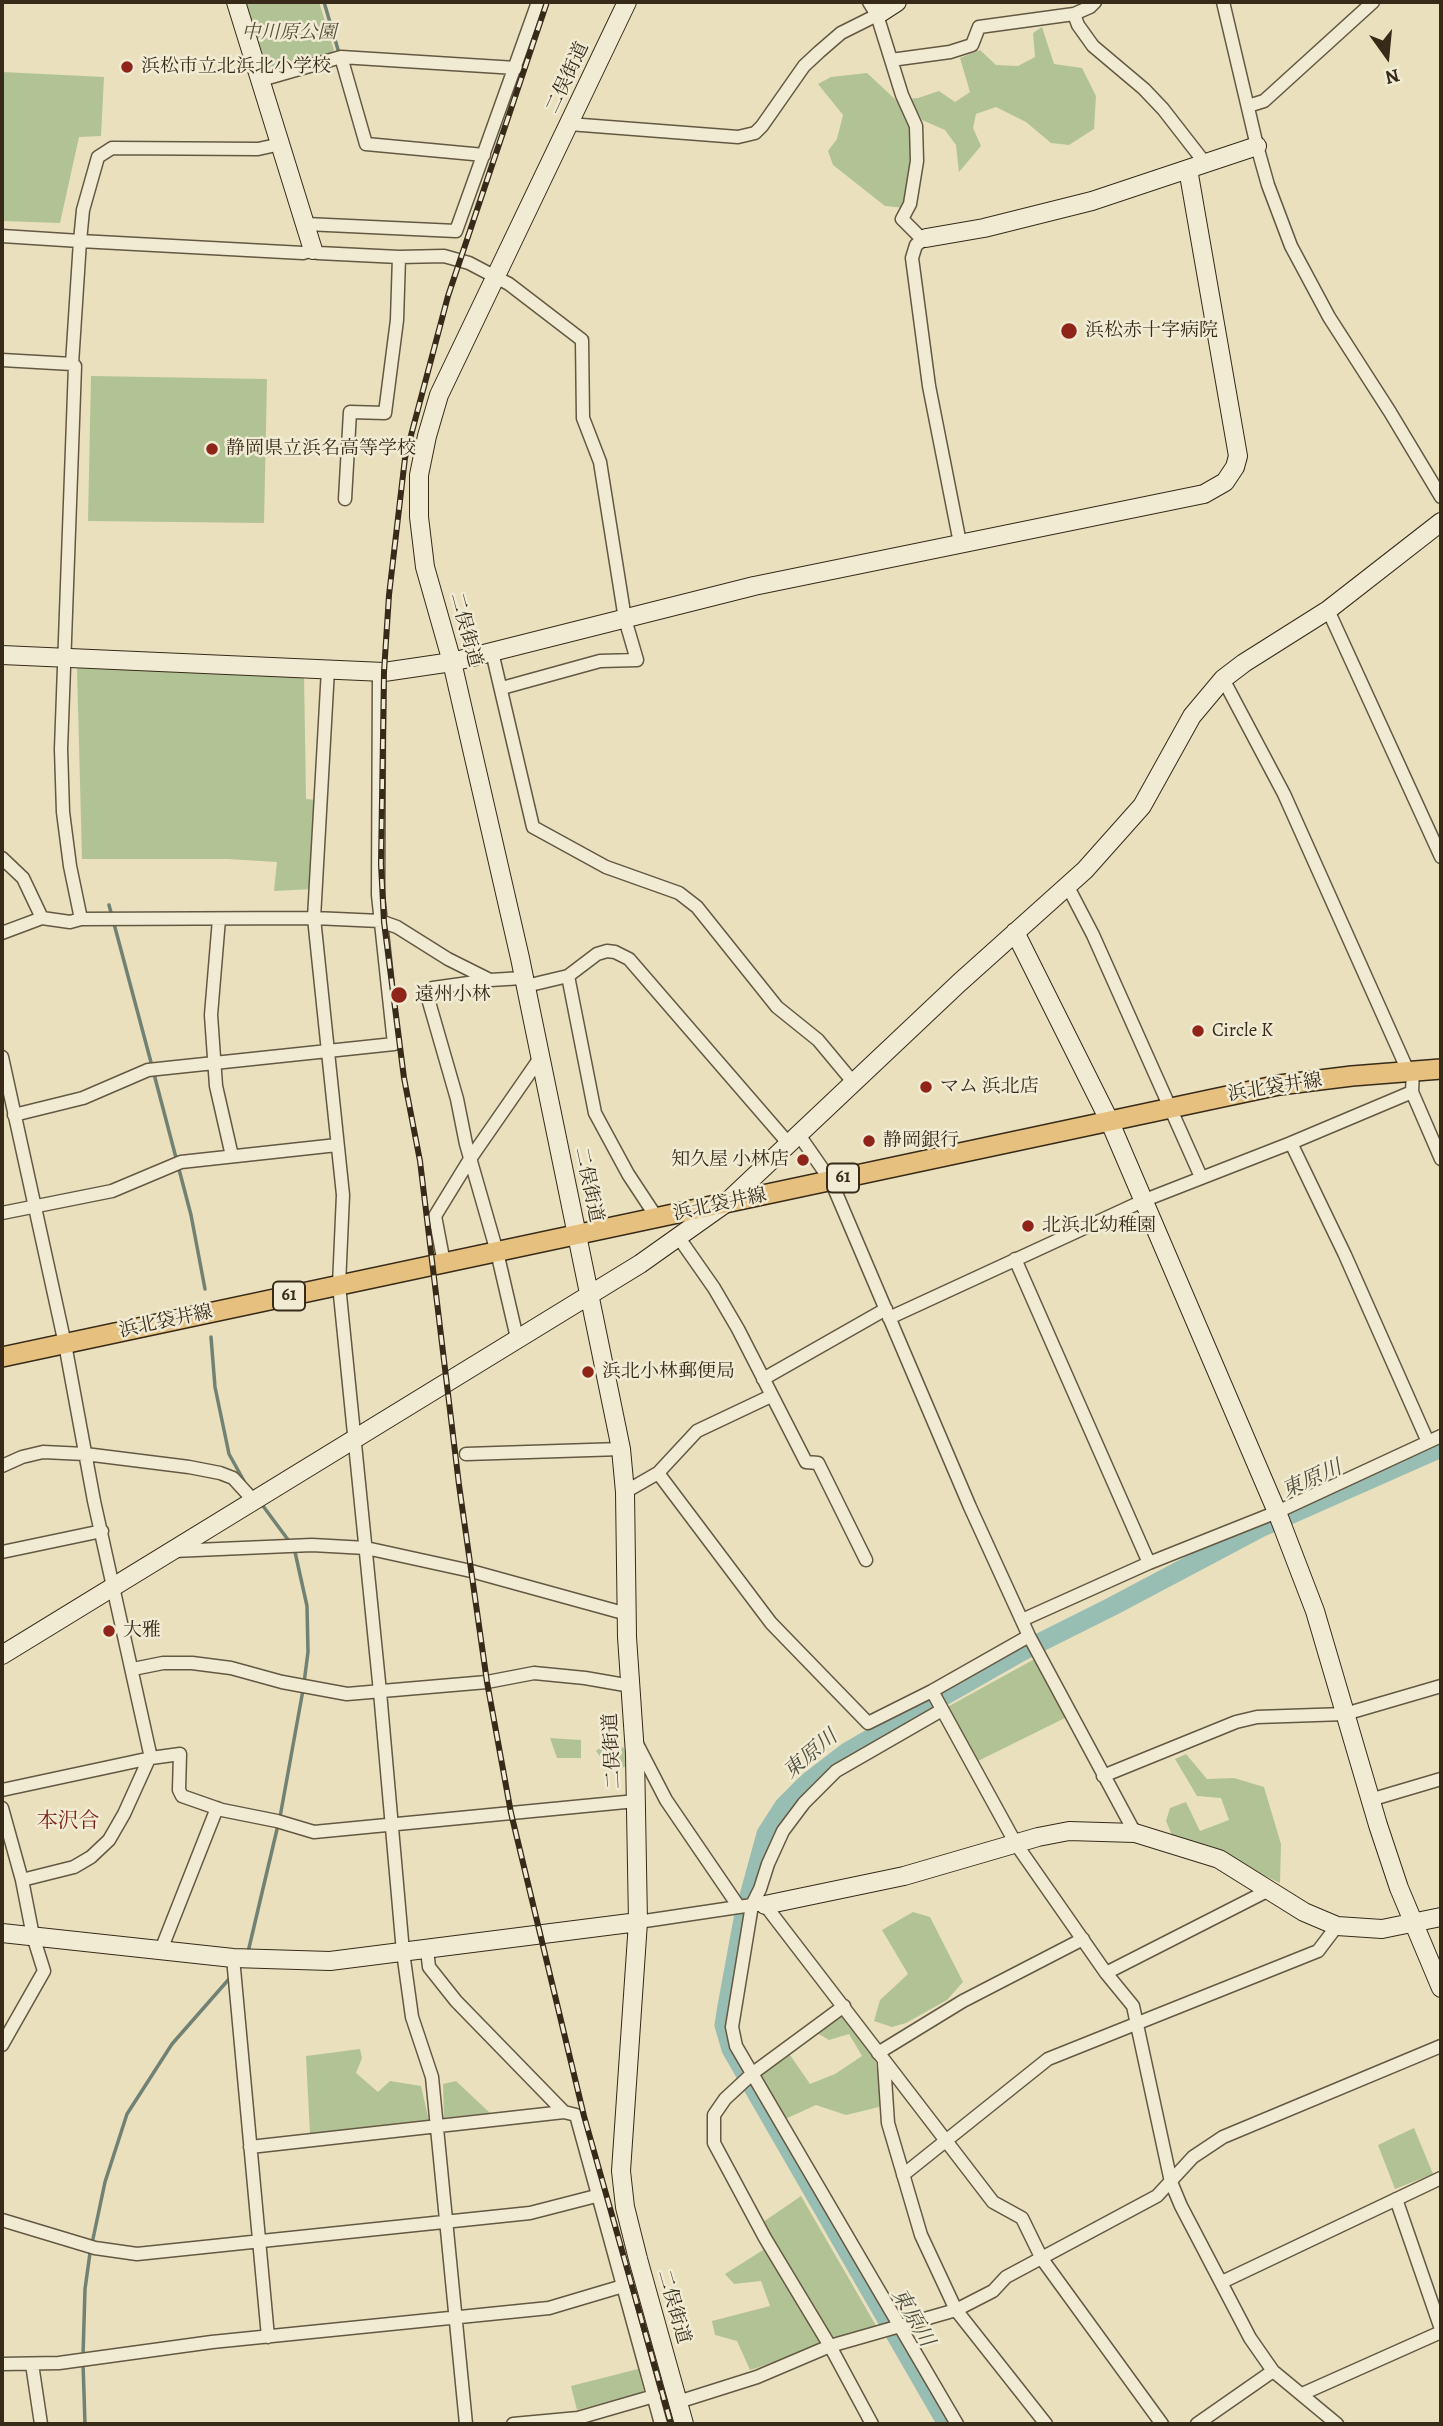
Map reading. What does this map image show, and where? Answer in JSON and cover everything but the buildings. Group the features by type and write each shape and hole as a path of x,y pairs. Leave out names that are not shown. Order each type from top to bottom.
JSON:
{"main road":[{"name":"浜北袋井線","path":"2,1357 1279,1085 1441,1069"}],"street":[{"path":"236,2 313,250 318,253 399,257 444,256 469,263 509,284 582,340 583,418 600,462 625,619 637,660 600,661 502,688"},
{"path":"306,224 456,231 538,2"},
{"name":"二俣街道","path":"627,2 439,395 419,475 419,517 425,567 452,662 525,982 621,1449 634,1739 638,1922 621,2171 625,2207 684,2424"},
{"path":"569,124 738,137 754,133 762,127 798,75 819,52 873,8 897,2"},
{"path":"891,60 950,52 972,45 979,27 1074,14 1095,2"},
{"path":"1223,2 1257,146 1268,185 1291,246 1309,282 1441,497"},
{"path":"1248,106 1264,101 1373,2"},
{"path":"873,8 902,95 916,126 917,161 910,204 902,219 925,239"},
{"path":"2,655 379,672 452,662 754,586 1205,494 1225,482 1238,456 1196,166 1163,109 1144,89 1093,46 1078,25 1074,14"},
{"path":"261,80 341,57 516,68"},
{"path":"341,57 366,144 484,155"},
{"path":"80,919 70,866 61,749 75,366 72,363 83,210 99,157 112,148 258,149 281,144"},
{"path":"960,543 929,386 912,258 916,245 925,239 984,228 1092,201 1257,146"},
{"path":"2,236 303,253 313,250"},
{"path":"345,499 349,412 385,413 397,320 399,257"},
{"path":"2,360 72,363"},
{"path":"2,1655 679,1238 726,1203 853,1082 1085,870 1142,806 1192,716 1223,679 1328,610 1441,522"},
{"path":"1328,610 1441,857"},
{"path":"492,652 533,827 606,867 679,893 697,907 777,1007 818,1041 853,1082"},
{"path":"328,669 314,918 343,1195 339,1285 403,1952 412,2017 432,2077 466,2424"},
{"path":"10,1114 83,1098 153,1069 394,1044 380,921 377,806 379,672"},
{"path":"1223,679 1284,794 1411,1071 1412,1092 1441,1159"},
{"path":"2,858 23,878 42,918"},
{"path":"1067,885 1093,934 1201,1177"},
{"path":"2,933 42,918 70,922 80,919 314,918 380,921 397,927 448,960 491,980"},
{"path":"219,919 211,1015 216,1086 232,1156"},
{"path":"1015,932 1109,1120 1277,1512 1315,1611 1370,1800 1399,1888 1441,1989"},
{"path":"517,1338 498,1252 470,1159 457,1099 427,995 433,988 491,980 525,982 568,976 597,954 615,952 629,960 831,1181 1029,1636 1135,1833"},
{"path":"568,976 595,1113 628,1174 657,1218"},
{"path":"2,1057 10,1114 65,1344 85,1454 133,1669 150,1759 109,1840 91,1857 74,1867 22,1881"},
{"path":"443,1264 435,1216 470,1159 540,1058"},
{"path":"763,1379 888,1314 1145,1200 1412,1092"},
{"path":"1291,1143 1345,1255 1428,1442"},
{"path":"2,1213 112,1191 177,1163 337,1145"},
{"path":"679,1238 714,1289 806,1462 818,1463 866,1560"},
{"path":"1015,1259 1149,1563"},
{"path":"625,1492 658,1473 697,1431 771,1396"},
{"path":"1022,1620 1149,1563 1277,1512 1441,1436"},
{"path":"466,1454 621,1449"},
{"path":"2,1466 43,1452 85,1454 220,1473 233,1478 254,1501"},
{"path":"658,1473 771,1623 868,1723 932,1691 1029,1636"},
{"path":"2,1552 102,1531"},
{"path":"173,1551 312,1545 366,1548 471,1570 627,1614"},
{"path":"133,1669 163,1663 192,1663 231,1668 346,1694 486,1682 534,1673 631,1686"},
{"path":"1103,1776 1236,1722 1257,1717 1345,1714 1441,1686"},
{"path":"932,1691 974,1763 1016,1844 1106,1973 1133,2006 1171,2182 1250,2338 1273,2371 1337,2424"},
{"path":"942,1710 836,1771 804,1803 783,1831 760,1889 749,1906 732,2027 736,2046 749,2076 895,2328 957,2424"},
{"path":"634,1739 666,1800 749,1906 844,2006 993,2202 1022,2218 1042,2259 1162,2424"},
{"path":"2,1790 180,1754 179,1790 182,1796 217,1808 314,1832 636,1801"},
{"path":"1370,1800 1441,1779"},
{"path":"2,1808 44,1971 2,2045"},
{"path":"161,1950 217,1808"},
{"path":"2,1933 233,1958 330,1961 749,1906 904,1876 1069,1831 1135,1833 1219,1859 1267,1891 1304,1912 1337,1926 1382,1929 1441,1917"},
{"path":"1106,1973 1267,1891"},
{"path":"903,2175 1048,2059 1318,1951 1337,1926"},
{"path":"881,2058 963,2001 1083,1939"},
{"path":"427,1950 429,1967 456,2001 564,2112"},
{"path":"233,1958 268,2337"},
{"path":"844,2006 749,2076 725,2099 714,2115 714,2143 872,2424"},
{"path":"678,2402 757,2377 830,2346 956,2310 993,2291 1006,2277 1157,2196 1193,2157 1223,2137 1441,2046"},
{"path":"881,2058 888,2123 921,2235 956,2310 1046,2424"},
{"path":"250,2147 564,2112 576,2115 661,2424"},
{"path":"1222,2282 1441,2178"},
{"path":"2,2220 91,2247 137,2254 530,2213 600,2195"},
{"path":"1301,2394 1441,2330 1396,2199"},
{"path":"2,2364 83,2359 549,2308 623,2286"},
{"path":"32,2364 41,2424"},
{"path":"1197,2424 1273,2371"},
{"path":"513,2424 578,2418 654,2396"}],"green space":[{"name":"中川原公園","path":"245,2 319,2 334,50 330,55 271,71 267,67"},
{"path":"1042,27 1054,64 1082,68 1096,96 1094,129 1069,145 1051,143 1026,122 996,107 976,114 973,128 981,146 959,172 956,145 945,130 922,120 916,110 909,112 920,149 922,177 906,208 885,206 833,165 828,151 837,139 843,115 818,84 831,77 867,73 896,100 918,98 939,91 955,102 970,92 960,58 980,50 996,65 1018,66 1035,57 1033,33"},
{"path":"2,72 104,77 101,136 79,137 60,223 2,221"},
{"path":"91,376 267,379 264,523 88,521"},
{"path":"77,668 304,673 306,799 317,800 313,889 274,891 277,862 227,859 82,859"},
{"path":"1040,1656 1067,1717 974,1763 942,1710"},
{"path":"550,1738 581,1740 581,1758 557,1758"},
{"path":"603,1745 619,1745 625,1749 625,1767 611,1771 596,1751"},
{"path":"1186,1754 1207,1779 1234,1778 1264,1787 1281,1844 1280,1883 1209,1849 1172,1835 1166,1821 1170,1808 1186,1802 1200,1831 1229,1820 1221,1798 1197,1796 1175,1759"},
{"path":"913,1912 930,1917 963,1982 947,2000 906,2023 892,2027 874,2021 880,2000 908,1974 882,1930"},
{"path":"842,2014 875,2058 883,2106 846,2115 816,2105 783,2120 761,2074 790,2055 810,2084 835,2074 862,2056 849,2034 829,2040 817,2033"},
{"path":"360,2049 362,2058 356,2073 378,2092 390,2081 421,2086 429,2121 310,2134 306,2056"},
{"path":"456,2081 490,2113 444,2118 443,2084"},
{"path":"1414,2128 1433,2174 1395,2189 1378,2145"},
{"path":"801,2196 878,2329 750,2370 737,2341 715,2335 712,2321 770,2306 761,2281 734,2284 725,2274 763,2250 753,2229"},
{"path":"638,2369 644,2392 577,2410 571,2386"}],"waterway":[{"path":"324,2 339,53"},
{"path":"109,905 152,1066"},
{"path":"154,1074 191,1215 205,1289"},
{"path":"211,1337 215,1387 229,1454 244,1481"},
{"name":"東原川","path":"947,2424 731,2049 724,2025 727,2006 744,1914 766,1834 784,1806 808,1782 847,1752 928,1705 1021,1652 1260,1528 1441,1448"},
{"path":"263,1506 289,1541"},
{"path":"295,1552 307,1606 308,1652 304,1683"},
{"path":"280,1817 303,1690"},
{"path":"248,1952 278,1825"},
{"path":"83,2356 85,2289 90,2253 105,2182 127,2114 172,2044 229,1979"},
{"path":"83,2363 85,2424"}],"railway":[{"path":"547,2 448,296 405,458 389,595 384,672 381,864 384,922 404,1078 420,1161 459,1485 487,1682 511,1813 584,2116 671,2424"}],"place":[{"name":"浜松市立北浜北小学校","path":"127,67"},
{"name":"浜松赤十字病院","path":"1069,331"},
{"name":"静岡県立浜名高等学校","path":"212,449"},
{"name":"遠州小林","path":"399,995"},
{"name":"Circle K","path":"1198,1031"},
{"name":"マム 浜北店","path":"926,1087"},
{"name":"静岡銀行","path":"869,1141"},
{"name":"知久屋 小林店","path":"803,1160"},
{"name":"北浜北幼稚園","path":"1028,1226"},
{"name":"浜北小林郵便局","path":"588,1372"},
{"name":"大雅","path":"109,1631"}],"district":[{"name":"本沢合","path":"68,1822"}]}
